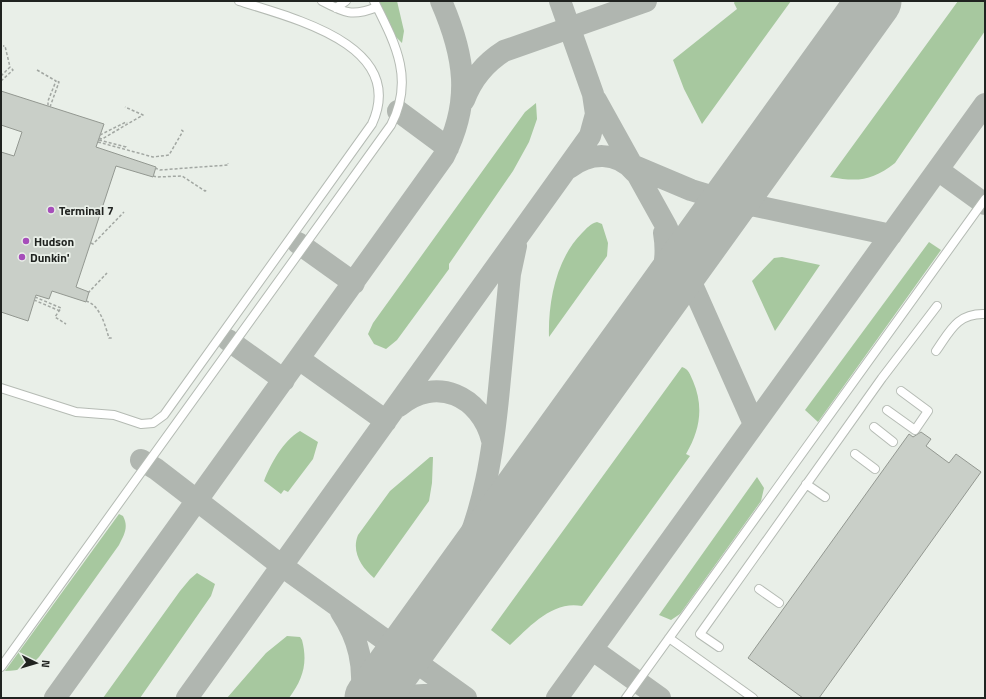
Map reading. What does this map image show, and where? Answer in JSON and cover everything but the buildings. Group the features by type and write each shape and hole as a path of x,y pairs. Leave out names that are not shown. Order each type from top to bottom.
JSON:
{"street":[{"path":"1,388 76,412 114,415 141,424 157,422 164,415 372,124 378,108 378,88 372,70 361,54 343,42 306,24 239,1"},
{"path":"1,667 391,125 398,111 402,95 402,72 396,48 376,4 357,14 348,14 322,1"},
{"path":"336,8 346,1"},
{"path":"626,698 985,199"},
{"path":"719,647 700,634 882,378 937,306"},
{"path":"936,351 962,318 976,314 985,314"},
{"path":"887,410 915,430 928,411 902,391"},
{"path":"874,427 893,442"},
{"path":"855,454 875,469"},
{"path":"806,484 825,497"},
{"path":"759,589 779,603"},
{"path":"669,638 753,698"}],"path":[{"path":"1,81 13,70 10,67 5,46 3,46"},
{"path":"1,76 10,67"},
{"path":"37,70 59,82 49,106 48,101 56,81"},
{"path":"100,135 143,115 125,107"},
{"path":"127,123 128,124 99,140 153,157 169,155 183,131 180,129"},
{"path":"155,168 160,170 207,167 228,165 228,163"},
{"path":"153,176 182,176 204,191 207,190"},
{"path":"91,243 93,244 124,212"},
{"path":"88,293 107,273"},
{"path":"35,297 62,308 55,317 66,324"},
{"path":"34,300 60,311"},
{"path":"86,300 91,302 103,318 109,338 112,338"}],"green space":[{"path":"379,1 397,1 404,31 402,43 396,37"},
{"path":"735,1 791,1 702,124 684,89 673,60 737,9 734,3"},
{"path":"958,1 985,1 985,31 895,163 872,177 864,179 857,180 830,177"},
{"path":"536,103 537,119 529,142 513,171 449,264 449,269 397,340 386,349 374,344 368,334 373,323 525,112"},
{"path":"597,222 602,224 608,243 607,256 549,337 552,296 560,268 573,243 587,228"},
{"path":"929,242 941,250 818,422 805,410"},
{"path":"782,257 820,265 775,331 752,281 774,258"},
{"path":"682,367 690,374 699,400 699,418 695,436 686,454 690,456 582,606 571,605 551,611 533,623 510,645 491,630"},
{"path":"300,431 318,442 313,459 288,492 284,490 281,494 264,481 270,467 283,446"},
{"path":"430,457 433,457 432,483 429,501 374,578 365,569 359,559 356,547 358,535 390,491"},
{"path":"757,477 764,488 761,501 680,614 671,620 659,615"},
{"path":"119,514 123,516 126,527 119,545 39,657 32,664 24,668 5,671"},
{"path":"197,573 215,584 211,596 140,698 103,698 180,591"},
{"path":"287,636 300,637 304,648 304,663 301,677 289,698 227,698 266,653"}],"taxiway":[{"path":"55,698 444,156 453,136 459,116 462,97 462,78 456,41 441,1"},
{"path":"187,698 590,136 596,114 593,94 560,1"},
{"path":"464,100 475,78 485,66 504,51 646,1"},
{"path":"596,100 666,226 754,424"},
{"path":"557,698 985,104"},
{"path":"398,111 448,148"},
{"path":"569,168 586,159 603,156 620,160 635,172"},
{"path":"627,163 691,190 714,197 891,235"},
{"path":"938,170 985,204"},
{"path":"679,276 722,216 739,207 751,206"},
{"path":"604,373 639,325 658,291 666,254 664,233"},
{"path":"298,243 354,283"},
{"path":"381,683 440,598 467,546 475,524 486,480 494,435 510,274 516,246"},
{"path":"228,340 284,380"},
{"path":"299,359 386,421"},
{"path":"399,406 413,397 428,392 442,392 455,395 467,402 478,412 486,425 492,440"},
{"path":"141,460 156,469 282,566 466,698"},
{"path":"341,612 352,632 359,653 362,675 361,698"},
{"path":"593,650 660,698"},
{"path":"402,698 428,695 454,698"}],"runway":[{"path":"372,698 874,1"}],"place":[{"name":"Terminal 7","path":"51,210"},
{"name":"Hudson","path":"26,241"},
{"name":"Dunkin'","path":"22,257"}]}
